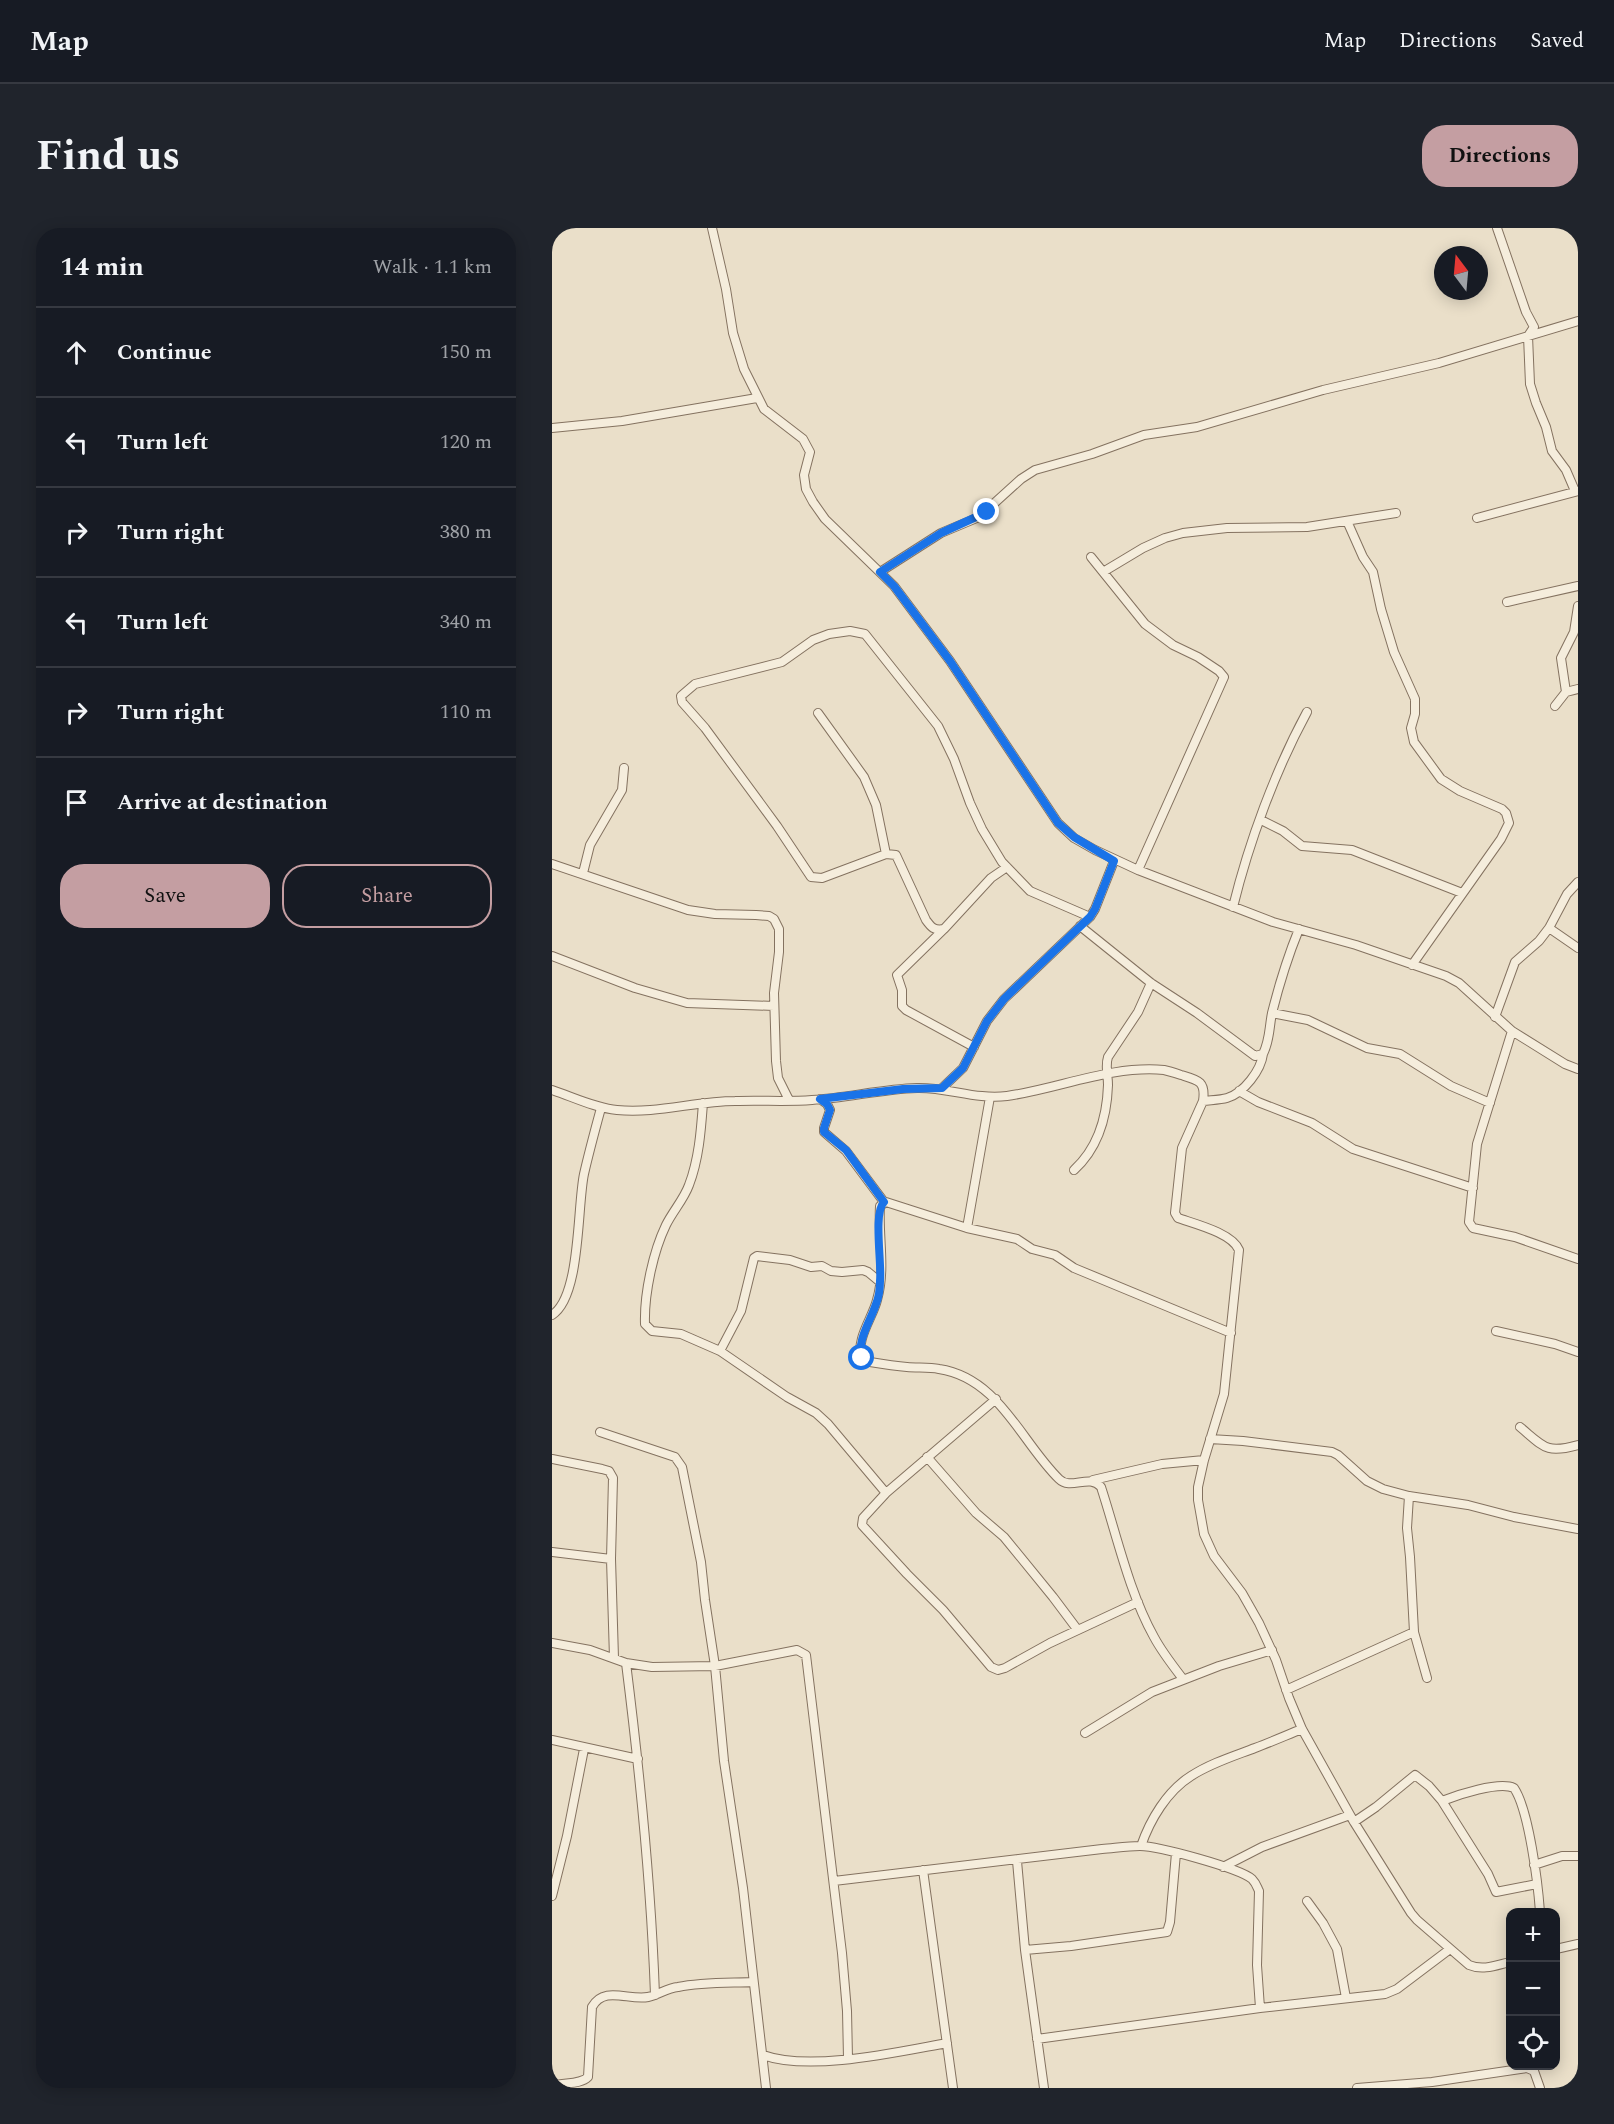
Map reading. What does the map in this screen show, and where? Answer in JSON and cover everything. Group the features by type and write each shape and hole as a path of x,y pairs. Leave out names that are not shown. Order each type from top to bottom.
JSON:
{"street":[{"path":"712,228 733,333 744,369 764,409 808,445 810,452 804,475 806,489 813,502 825,519 894,586 950,661 1058,823 1074,837 1114,861 1274,922 1356,945 1446,976 1459,983 1512,1031 1565,1064 1578,1069"},
{"path":"1477,518 1576,491 1566,470 1552,451 1530,384 1528,336 1534,327 1526,312 1497,228"},
{"path":"880,572 941,533 979,517 1021,479 1035,470 1092,454 1144,435 1197,427 1323,390 1439,363 1578,321"},
{"path":"552,428 622,421 757,398"},
{"path":"1103,572 1143,548 1183,533 1227,528 1307,527 1396,513"},
{"path":"1347,521 1363,557 1373,572 1394,652 1415,699 1411,728 1414,741 1441,779 1460,791 1502,809 1509,823 1501,839 1412,965"},
{"path":"1091,557 1146,624 1173,645 1198,657 1224,677 1138,870"},
{"path":"1507,602 1578,586"},
{"path":"1566,692 1561,658 1574,632 1578,606"},
{"path":"944,929 931,927 926,920 896,855 886,854 822,878 811,877 725,755 682,702 681,696 695,684 782,662 813,640 829,634 850,631 865,634 938,726 954,759 982,830 1007,867 1030,891 1090,917"},
{"path":"1556,706 1566,692 1578,689"},
{"path":"1233,907 1242,871 1287,750 1307,712"},
{"path":"818,713 864,777 876,806 886,854"},
{"path":"583,873 590,845 622,790 624,768"},
{"path":"1261,820 1283,831 1302,846 1352,850 1462,893"},
{"path":"942,1088 963,1068 987,1021 1004,999 1090,917 1114,861"},
{"path":"552,864 688,910 715,914 756,915 774,919 779,929 774,1006 776,1060 778,1078 789,1100"},
{"path":"974,1047 906,1010 902,1006 902,992 897,975 991,878 1007,867"},
{"path":"1495,1017 1515,962 1533,948 1549,928 1567,894 1578,882"},
{"path":"1080,926 1151,983 1197,1013 1254,1056 1263,1054"},
{"path":"1549,928 1578,948"},
{"path":"1203,1101 1227,1098 1239,1091 1259,1068 1270,1036 1272,1013 1286,963 1299,929"},
{"path":"552,956 635,988 687,1003 774,1006"},
{"path":"1074,1170 1084,1161 1100,1131 1107,1100 1106,1064 1108,1057 1138,1012 1151,983"},
{"path":"1272,1013 1308,1020 1367,1048 1400,1054 1450,1086 1491,1103"},
{"path":"1512,1031 1477,1144 1469,1222 1473,1228 1515,1237 1578,1259"},
{"path":"552,1090 601,1107 638,1110 703,1103 820,1099 903,1089 942,1088 960,1094 990,1096 1023,1093 1143,1070 1166,1070 1198,1080 1202,1085 1203,1101 1182,1148 1175,1213 1178,1218 1213,1231 1238,1246 1239,1250 1224,1394 1198,1487 1204,1534 1214,1556 1242,1593 1272,1650 1302,1729 1328,1771 1352,1818 1411,1913 1475,1967 1488,1968 1506,1963"},
{"path":"1239,1091 1258,1102 1312,1123 1353,1149 1473,1188"},
{"path":"967,1228 990,1096"},
{"path":"820,1099 827,1104 830,1110 824,1132 846,1150 884,1202 967,1228 1017,1239 1032,1249 1055,1255 1074,1268 1231,1333"},
{"path":"703,1103 696,1166 688,1187 666,1225 660,1242 647,1293 645,1324 652,1331 681,1334 720,1351 822,1418 886,1493"},
{"path":"552,1315 562,1305 569,1289 583,1176 601,1107"},
{"path":"884,1202 880,1206 879,1223 880,1282 877,1302 860,1349 862,1358 870,1362 940,1369 972,1382 996,1399 1030,1445 1060,1480 1069,1483 1093,1480 1162,1464 1204,1460"},
{"path":"720,1351 741,1311 754,1258 757,1256 790,1260 811,1267 822,1266 831,1271 863,1270 880,1282"},
{"path":"1496,1331 1555,1344 1578,1352"},
{"path":"996,1399 886,1493 863,1518 862,1525 943,1610 991,1667 998,1670 1077,1629 1138,1602"},
{"path":"1520,1427 1542,1446 1551,1449 1563,1450 1578,1445"},
{"path":"600,1432 667,1454 679,1461 691,1508 715,1666 724,1761 743,1888 766,2088"},
{"path":"1210,1439 1332,1452 1377,1487 1409,1496 1468,1505 1514,1517 1578,1529"},
{"path":"927,1457 976,1513 1004,1537 1077,1629"},
{"path":"552,1459 602,1469 611,1474 613,1478 611,1559 614,1658"},
{"path":"1093,1480 1101,1487 1138,1602 1155,1639 1183,1679"},
{"path":"1409,1496 1407,1528 1411,1566 1413,1632 1427,1678"},
{"path":"552,1552 611,1559"},
{"path":"1286,1690 1413,1632"},
{"path":"552,1643 590,1650 626,1663 652,1667 715,1666 797,1650 803,1652 808,1658 846,1999 848,2058"},
{"path":"1085,1733 1143,1696 1183,1679 1272,1650"},
{"path":"626,1663 638,1759 652,1928 655,1995"},
{"path":"1141,1846 1151,1822 1160,1809 1177,1787 1189,1777 1214,1764 1302,1729"},
{"path":"552,1740 584,1749 638,1759"},
{"path":"552,1896 567,1836 584,1749"},
{"path":"1223,1867 1262,1847 1352,1818 1376,1807 1415,1774 1442,1800 1488,1874 1496,1892 1537,1884"},
{"path":"1442,1800 1469,1792 1504,1786 1514,1788 1526,1822 1540,1908"},
{"path":"834,1881 1141,1846 1176,1852 1251,1878 1259,1892 1257,1965 1260,2008"},
{"path":"1025,1950 1071,1946 1167,1932 1170,1922 1176,1852"},
{"path":"1534,1864 1562,1856 1578,1856"},
{"path":"1017,1861 1025,1950 1044,2088"},
{"path":"923,1870 953,2088"},
{"path":"1306,1901 1323,1923 1337,1949 1346,1998"},
{"path":"1560,1948 1578,1944"},
{"path":"1037,2039 1260,2008 1385,1994 1397,1989 1450,1948"},
{"path":"552,2086 583,2081 588,2077 592,2007 598,1999 611,1995 639,1998 678,1987 753,1982"},
{"path":"763,2055 788,2061 848,2058 895,2053 947,2043"},
{"path":"1357,2088 1459,2083 1527,2068 1534,2071 1540,2088"}],"route":[{"path":"862,1358 860,1354 862,1339 877,1302 882,1271 879,1223 880,1206 884,1202 846,1150 824,1132 830,1110 827,1104 820,1099 903,1089 942,1088 963,1068 987,1021 1004,999 1090,917 1114,861 1074,837 1058,823 938,644 894,586 880,572 941,533 987,512"}]}
